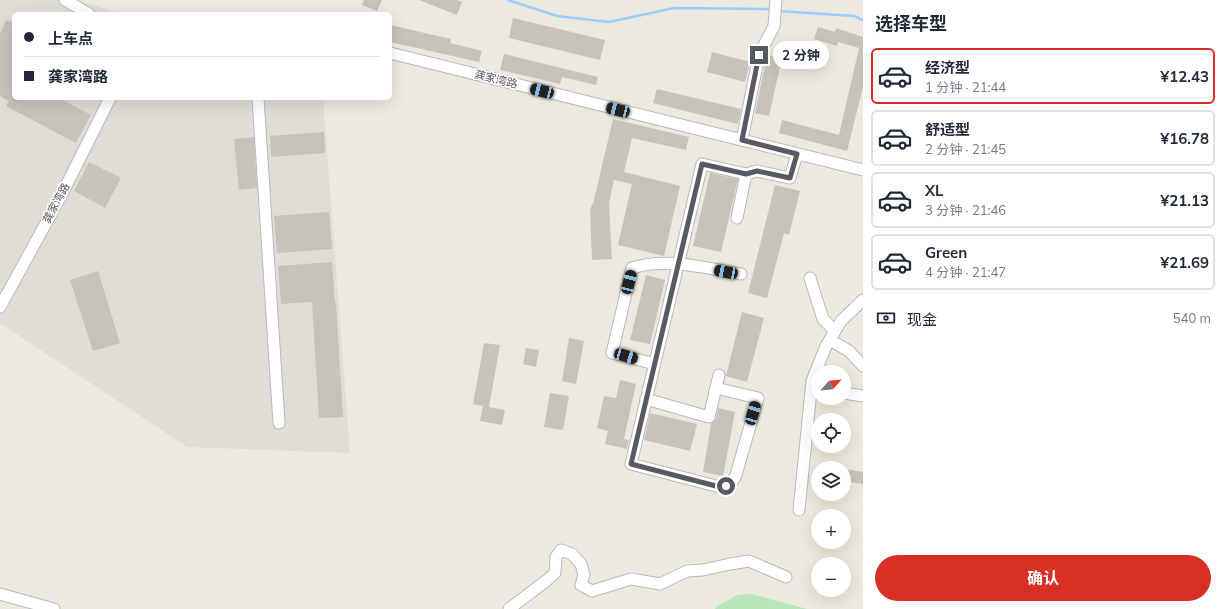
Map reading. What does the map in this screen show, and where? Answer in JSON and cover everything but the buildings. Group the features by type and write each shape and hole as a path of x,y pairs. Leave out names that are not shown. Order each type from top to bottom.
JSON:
{"street":[{"path":"65,0 86,12"},
{"path":"742,140 759,55 774,26 776,1"},
{"name":"龚家湾路","path":"392,53 863,170"},
{"name":"龚家湾路","path":"0,307 63,192 109,100"},
{"path":"258,100 279,423"},
{"path":"716,388 758,398 736,475 730,483 721,486 631,464 680,263 702,164 746,174 757,171 790,178 797,154"},
{"path":"737,218 746,174"},
{"path":"655,364 612,352 632,268 646,264 680,263 741,274"},
{"path":"810,278 823,319 832,336 863,366"},
{"path":"818,365 826,346 841,321 861,307"},
{"path":"646,399 709,417 719,374"},
{"path":"851,394 863,396"},
{"path":"799,510 813,405"},
{"path":"509,609 555,573 556,556 561,550 572,554 580,564 584,575 581,585 592,591 631,579 660,584 687,571 703,570 749,561 786,577"},
{"path":"0,594 54,609"}],"shaded area":[{"path":"0,0 76,0 115,12 12,12 12,100 323,100 350,453 187,447 0,323"}],"green space":[{"path":"752,594 807,609 715,609 717,606 738,595"}],"waterway":[{"path":"508,0 557,16 609,22 674,8 772,10"},
{"path":"779,11 854,16 863,20"}],"route":[{"path":"726,486 716,486 631,464 680,263 702,164 746,174 757,171 790,178 797,154 742,140 759,55"}]}
